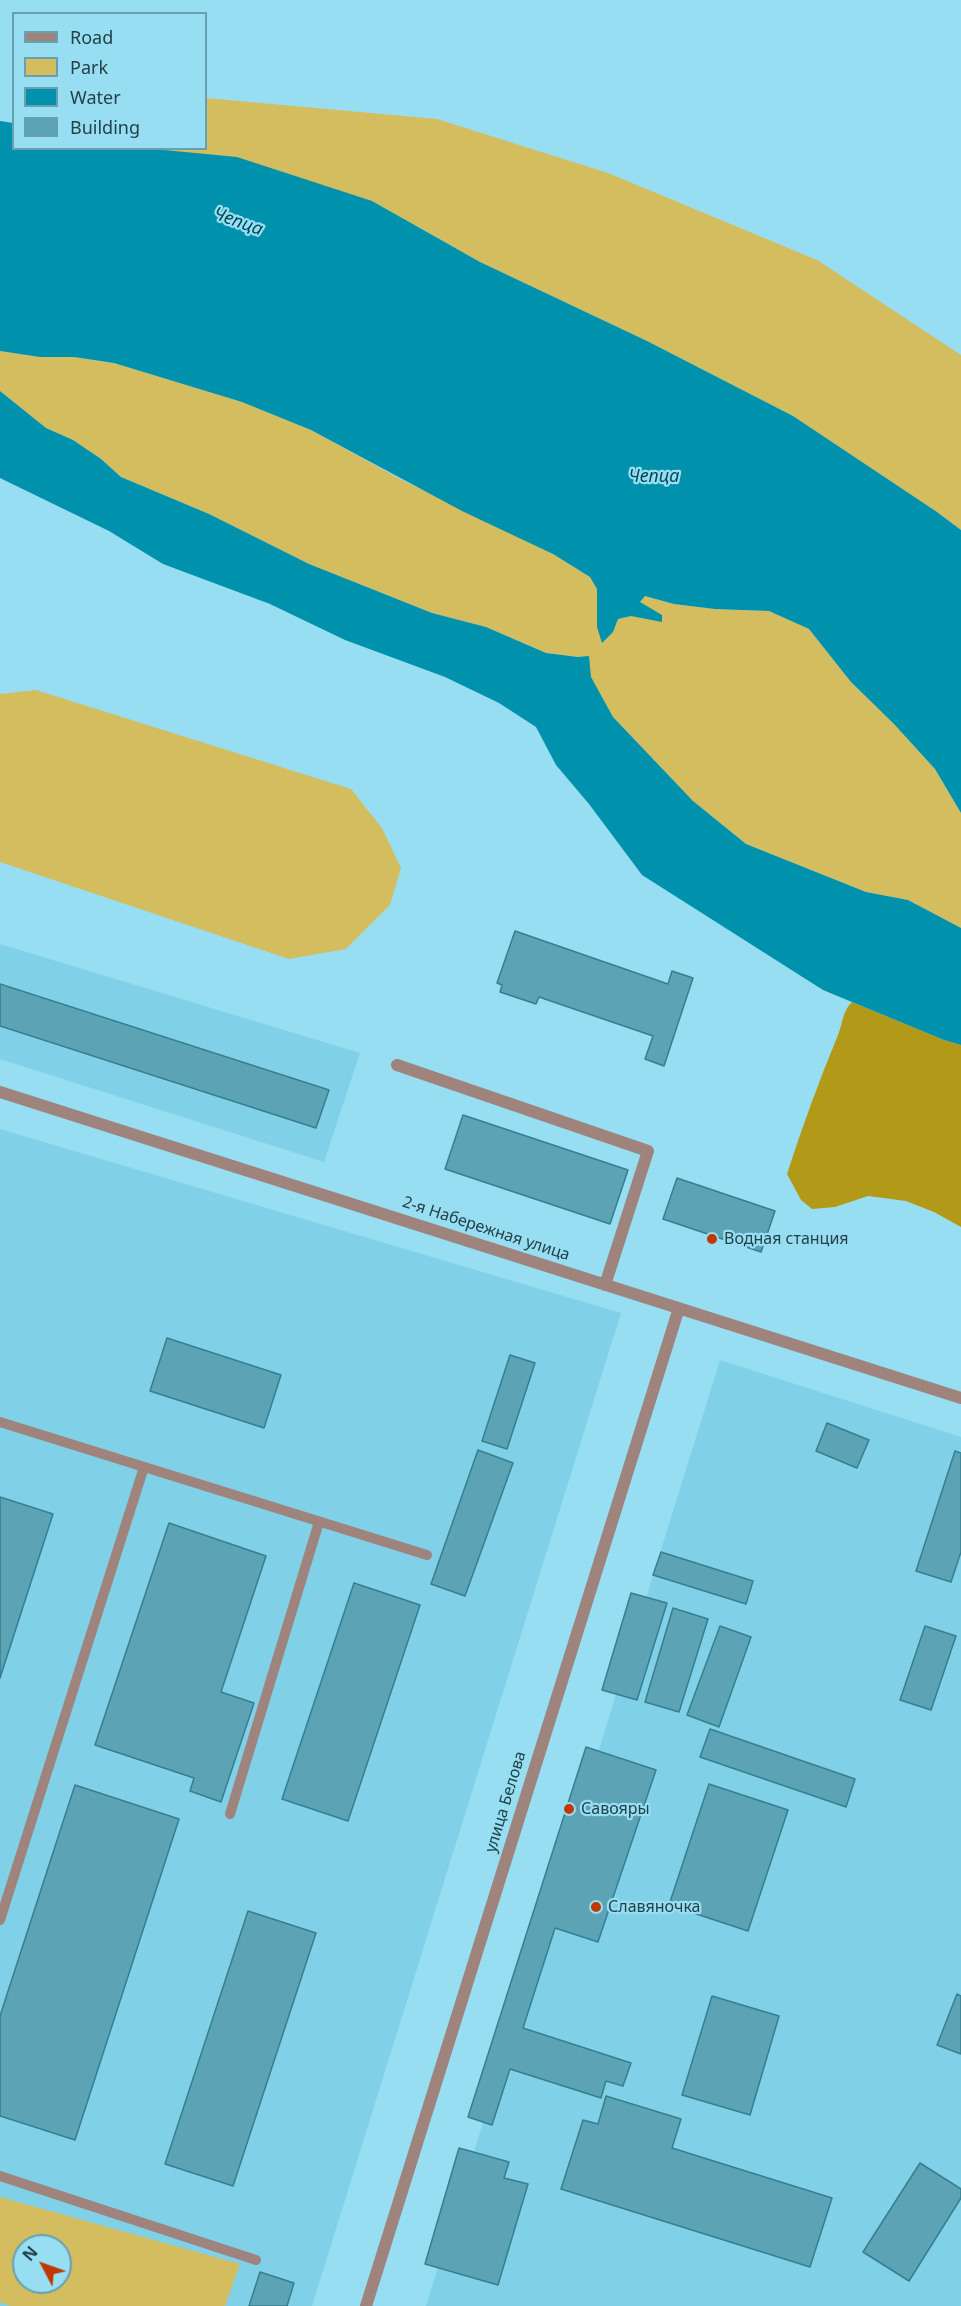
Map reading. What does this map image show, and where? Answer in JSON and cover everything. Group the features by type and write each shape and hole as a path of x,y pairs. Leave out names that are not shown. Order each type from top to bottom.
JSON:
{"street":[{"path":"397,1065 648,1151 605,1285"},
{"name":"2-я Набережная улица","path":"0,1092 961,1398"},
{"name":"улица Белова","path":"366,2306 679,1308"}],"lane":[{"path":"0,1422 427,1555"},
{"path":"0,1920 144,1467"},
{"path":"230,1814 319,1522"},
{"path":"0,2176 256,2260"}],"shaded area":[{"path":"0,944 360,1053 324,1162 0,1059"},
{"path":"852,1002 961,1045 961,1227 934,1212 906,1201 868,1196 835,1207 812,1209 801,1200 787,1174 811,1104 840,1031 844,1014"},
{"path":"0,1129 621,1313 312,2306 0,2306"},
{"path":"720,1360 961,1437 961,2306 426,2306"}],"green space":[{"path":"207,98 437,119 608,173 817,260 961,355 961,530 793,416 647,341 480,262 372,201 147,150 207,150"},
{"path":"0,351 114,363 242,402 311,430 402,480 553,554 590,577 597,588 597,627 613,632 618,619 631,616 662,615 639,602 645,596 674,604 715,609 769,611 809,629 851,682 935,769 961,813 961,928 908,900 866,892 746,844 693,801 613,717 578,657 546,653 486,627 432,613 309,564 209,514 121,477 101,459 73,440 46,428 0,391"},
{"path":"36,690 351,789 382,828 401,868 390,905 346,949 289,959 0,862 0,694"},
{"path":"0,2197 240,2264 225,2306 11,2306 0,2302"}],"water":[{"name":"Чепца","path":"0,121 12,123 12,150 164,150 237,157 372,201 480,262 647,341 793,416 961,530 961,813 935,769 851,682 809,629 769,611 715,609 674,604 645,596 640,602 662,615 662,622 631,616 618,619 613,632 602,643 597,627 597,589 590,577 553,554 462,511 311,430 242,402 114,363 0,351"},
{"path":"0,391 46,428 73,440 101,459 121,477 209,514 309,564 432,613 486,627 546,653 589,656 591,677 613,717 693,801 746,844 866,892 908,900 961,928 961,1045 823,990 642,875 589,804 556,765 536,727 499,703 445,677 345,640 270,604 163,564 109,531 0,478"}],"building":[{"path":"515,931 668,984 672,971 693,978 664,1066 645,1059 653,1036 539,997 536,1004 500,992 502,985 497,983"},
{"path":"0,984 329,1090 316,1128 0,1026"},
{"path":"463,1115 628,1170 610,1224 445,1169"},
{"path":"677,1178 775,1211 761,1252 663,1219"},
{"path":"167,1338 281,1375 264,1428 150,1391"},
{"path":"510,1355 535,1363 507,1449 482,1441"},
{"path":"827,1423 869,1440 857,1468 816,1451"},
{"path":"478,1450 513,1463 465,1596 431,1584"},
{"path":"955,1451 961,1453 961,1552 951,1582 916,1571"},
{"path":"0,1497 53,1514 0,1678"},
{"path":"169,1523 266,1556 221,1692 254,1703 221,1802 190,1791 194,1778 95,1745"},
{"path":"661,1552 753,1581 746,1604 653,1575"},
{"path":"354,1583 420,1605 348,1821 282,1799"},
{"path":"631,1593 667,1603 637,1700 602,1690"},
{"path":"673,1608 708,1619 679,1712 645,1702"},
{"path":"720,1626 751,1637 719,1727 687,1715"},
{"path":"925,1626 956,1636 931,1710 900,1700"},
{"path":"710,1729 855,1779 846,1807 700,1757"},
{"path":"586,1747 656,1770 598,1942 555,1928 523,2028 631,2063 623,2086 606,2081 601,2098 510,2069 492,2125 468,2117"},
{"path":"709,1784 788,1810 748,1931 669,1905"},
{"path":"75,1785 179,1819 75,2140 0,2116 0,2016"},
{"path":"248,1911 316,1933 233,2186 165,2164"},
{"path":"957,1994 961,1996 961,2054 937,2045"},
{"path":"712,1996 779,2016 750,2115 682,2095"},
{"path":"606,2096 681,2119 672,2148 832,2198 810,2267 561,2189 583,2120 598,2124"},
{"path":"459,2148 509,2162 504,2178 528,2184 498,2285 425,2264"},
{"path":"920,2163 961,2189 961,2198 909,2281 863,2252"},
{"path":"260,2272 294,2283 287,2306 249,2306"}],"place":[{"name":"Водная станция","path":"712,1239"},
{"name":"Савояры","path":"569,1809"},
{"name":"Славяночка","path":"596,1907"}]}
